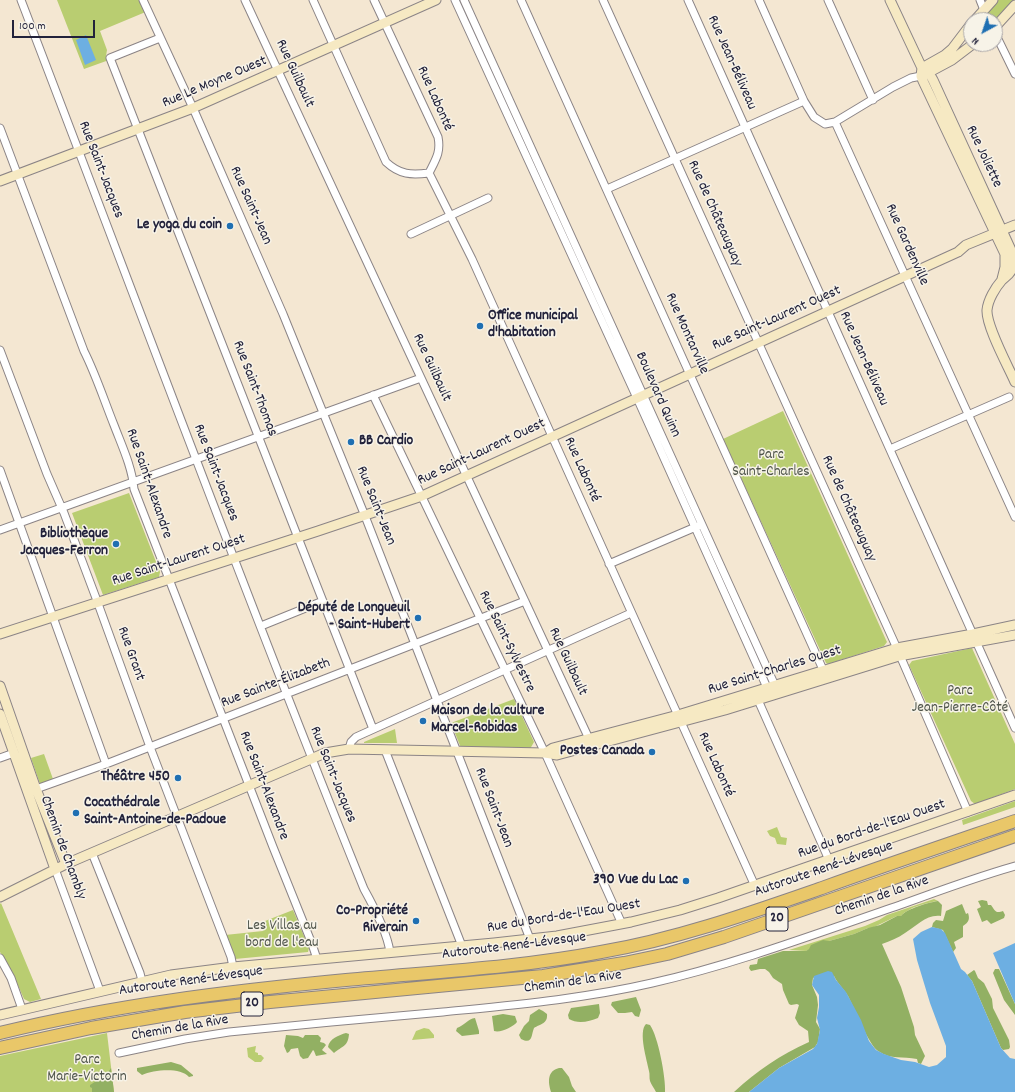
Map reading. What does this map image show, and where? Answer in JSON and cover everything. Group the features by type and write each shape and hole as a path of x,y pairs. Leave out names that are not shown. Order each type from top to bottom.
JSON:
{"highway":[{"name":"Autoroute René-Lévesque","path":"0,1032 118,1008 194,996 276,986 526,963 620,949 665,939 732,919 1014,821"},
{"name":"Autoroute René-Lévesque","path":"0,1048 91,1028 185,1012 270,1002 543,976 624,963 682,950 724,937 1013,838"}],"street":[{"name":"Rue Saint-Jacques","path":"21,0 286,694 364,889 373,906 390,952"},
{"name":"Rue Saint-Jean","path":"143,0 193,108 283,314 324,413 530,939"},
{"name":"Rue Guilbault","path":"245,0 591,744"},
{"path":"313,0 386,162 393,168 404,173 414,174 429,172"},
{"name":"Rue Labonté","path":"374,0 438,137 440,147 437,158 429,172 475,266 755,886"},
{"name":"Rue Le Moyne Ouest","path":"0,181 193,108 436,0"},
{"name":"Boulevard Quinn","path":"455,0 505,110 702,524 773,691"},
{"name":"Boulevard Quinn","path":"464,0 640,396 694,527 773,691"},
{"name":"Rue Montarville","path":"521,0 825,675"},
{"name":"Rue de Châteauguay","path":"602,0 898,652 968,812"},
{"name":"Rue Jean-Béliveau","path":"688,0 1015,728"},
{"path":"759,0 804,101 814,117 825,124 835,122 905,81 952,60 963,52"},
{"path":"828,0 873,100"},
{"name":"Rue Joliette","path":"890,0 1000,234 1011,250 1012,265 1010,272 1002,281 990,301 988,316 992,331 1015,382"},
{"path":"980,0 984,10 993,0"},
{"path":"1003,18 1015,5"},
{"path":"924,72 945,56 963,35"},
{"name":"Rue Saint-Thomas","path":"160,38 110,58 373,729"},
{"path":"1003,49 1015,74"},
{"path":"607,189 804,101"},
{"path":"505,110 512,107"},
{"name":"Rue Gardenville","path":"835,122 1015,517"},
{"name":"Rue Saint-Alexandre","path":"0,128 84,351 124,450 133,476 134,489 311,940 317,959"},
{"path":"411,234 488,198"},
{"name":"Rue Saint-Laurent Ouest","path":"1000,234 1015,225"},
{"name":"Rue Saint-Laurent Ouest","path":"0,634 365,516 422,496 551,436 828,312 905,275 958,252 966,245 1000,234 1015,231"},
{"name":"Rue Grant","path":"0,350 98,602 176,817 231,957 233,967"},
{"path":"0,530 421,378"},
{"name":"Rue Saint-Sylvestre","path":"373,395 545,753 622,924"},
{"path":"890,449 1009,397"},
{"path":"0,470 106,764"},
{"path":"609,564 702,524"},
{"path":"261,626 323,601"},
{"name":"Rue Sainte-Élizabeth","path":"36,789 106,764 525,601"},
{"path":"349,749 351,742 356,737 631,613"},
{"name":"Rue Saint-Charles Ouest","path":"974,638 1015,625"},
{"name":"Rue Saint-Charles Ouest","path":"0,897 54,869 92,852 311,758 332,751 349,749 557,754 773,691 898,652 974,638 1015,635"},
{"name":"Chemin de Chambly","path":"0,686 36,789 66,864"},
{"name":"Rue Saint-Charles Ouest","path":"679,718 758,700 773,691"},
{"path":"758,700 829,860"},
{"name":"Chemin de Chambly","path":"0,714 54,869 100,991"},
{"path":"385,750 462,946"},
{"path":"0,758 14,753"},
{"name":"Rue du Bord-de-l'Eau Ouest","path":"0,1015 142,981 175,975 233,967 530,939 588,931 622,924 686,909 1015,795"},
{"path":"92,852 138,966 142,981"},
{"name":"Chemin de la Rive","path":"119,1053 178,1040 229,1032 530,1003 589,996 627,989 732,962 1015,866"},
{"path":"0,958 11,978 22,1009"}],"green space":[{"path":"57,0 143,0 148,11 100,31 107,50 106,56 110,58 109,60 84,69"},
{"path":"996,0 1015,0 1003,13 985,12"},
{"name":"Parc Saint-Charles","path":"783,411 887,642 884,646 828,664 826,663 723,439"},
{"path":"129,493 160,572 159,577 103,595 72,513"},
{"name":"Parc Jean-Pierre-Côté","path":"972,648 1015,744 1015,789 975,804 971,801 909,665 912,661"},
{"path":"514,699 534,742 530,749 461,748 451,723"},
{"path":"395,729 397,743 364,743 364,742"},
{"path":"44,754 53,779 40,784 31,758"},
{"path":"1015,801 1015,807 963,825 962,820"},
{"path":"777,827 781,837 787,838 786,845 777,844 775,838 770,836 767,831"},
{"path":"934,899 938,901 923,904 908,910 901,916 897,916 872,928 829,941 806,951 789,950 865,926 887,915"},
{"path":"938,901 942,905 941,916 926,919 900,936 882,944 901,987 914,1027 915,1035 925,1056 921,1064 918,1063 917,1059 892,1057 878,1051 870,1042 848,996 834,976 820,975 813,978 812,985 817,997 818,1005 816,1022 820,1029 818,1042 815,1047 779,1068 749,1092 734,1092 752,1077 788,1052 809,1042 808,1031 799,1025 795,1018 799,1005 789,1004 782,984 773,978 769,972 765,969 751,971 749,968 750,965 757,964 758,959 783,951 806,951 811,945 823,940 829,941 854,934 880,925 897,916 901,916 913,908"},
{"path":"978,901 987,901 988,905 991,905 997,912 1003,911 1005,915 1004,918 991,924 987,920 982,922 977,909 981,907"},
{"path":"1,903 41,999 30,1002 24,999 13,974 0,952"},
{"path":"962,904 966,914 968,913 969,919 963,926 963,937 954,942 956,948 953,952 943,930 932,927 936,920 943,921 946,911"},
{"name":"Les Villas au bord de l'eau","path":"293,910 309,948 308,952 234,958 225,935 263,931 260,923"},
{"path":"995,969 999,969 1015,1004 1015,1015 1004,1000 993,973"},
{"path":"974,970 978,978 984,983 992,999 993,1008 1009,1040 1009,1049 1003,1050 1001,1048 972,981 967,975"},
{"path":"636,997 641,1010 639,1017 635,1016 632,1012 618,1013 611,1005 612,1002"},
{"path":"599,1004 600,1013 598,1018 583,1022 576,1022 569,1019 568,1015 571,1008"},
{"path":"539,1009 547,1014 545,1022 534,1028 530,1040 525,1041 521,1039 519,1035 529,1021 530,1015"},
{"path":"503,1014 515,1016 517,1022 507,1029 494,1031 492,1016"},
{"path":"475,1018 479,1034 462,1036 456,1031 457,1028"},
{"path":"646,1024 650,1025 653,1030 659,1047 665,1092 656,1092 650,1081 643,1039"},
{"path":"424,1028 429,1029 434,1035 434,1038 412,1040 416,1031"},
{"name":"Parc Marie-Victorin","path":"107,1033 114,1092 0,1092 0,1056"},
{"path":"346,1033 349,1034 346,1044 334,1053 328,1047 330,1042 337,1036"},
{"path":"286,1035 303,1038 305,1035 318,1035 321,1038 320,1042 326,1045 322,1050 327,1054 316,1056 313,1050 308,1058 303,1059 300,1056 298,1048 291,1049 287,1053 284,1046"},
{"path":"256,1046 255,1052 264,1058 261,1062 255,1062 248,1057 247,1048"},
{"path":"171,1062 181,1065 193,1076 189,1077 180,1072 167,1070 142,1075 137,1071 137,1068"},
{"path":"111,1068 114,1092 92,1092 90,1085 98,1080 106,1078"},
{"path":"562,1068 569,1077 576,1092 551,1092 549,1084 550,1074 555,1069"}],"water":[{"path":"86,35 96,60 85,65 76,40"},
{"path":"932,927 941,929 945,933 961,969 972,981 1001,1048 1010,1058 1015,1059 1015,1092 749,1092 779,1068 813,1049 817,1044 820,1030 817,1018 819,995 812,985 814,976 828,971 832,972 836,980 846,992 861,1020 869,1041 876,1050 901,1060 915,1062 929,1067 937,1065 946,1057 946,1046 930,1003 917,960 913,939 921,932"},
{"path":"1015,943 1015,1004 993,953"}],"place":[{"name":"Le yoga du coin","path":"230,226"},
{"name":"Office municipal d'habitation","path":"480,326"},
{"name":"BB Cardio","path":"351,442"},
{"name":"Bibliothèque Jacques-Ferron","path":"116,544"},
{"name":"Député de Longueuil - Saint-Hubert","path":"418,618"},
{"name":"Maison de la culture Marcel-Robidas","path":"423,721"},
{"name":"Postes Canada","path":"652,752"},
{"name":"Théâtre 450","path":"178,778"},
{"name":"Cocathédrale Saint-Antoine-de-Padoue","path":"76,813"},
{"name":"390 Vue du Lac","path":"686,881"},
{"name":"Co-Propriété Riverain","path":"416,921"}]}
